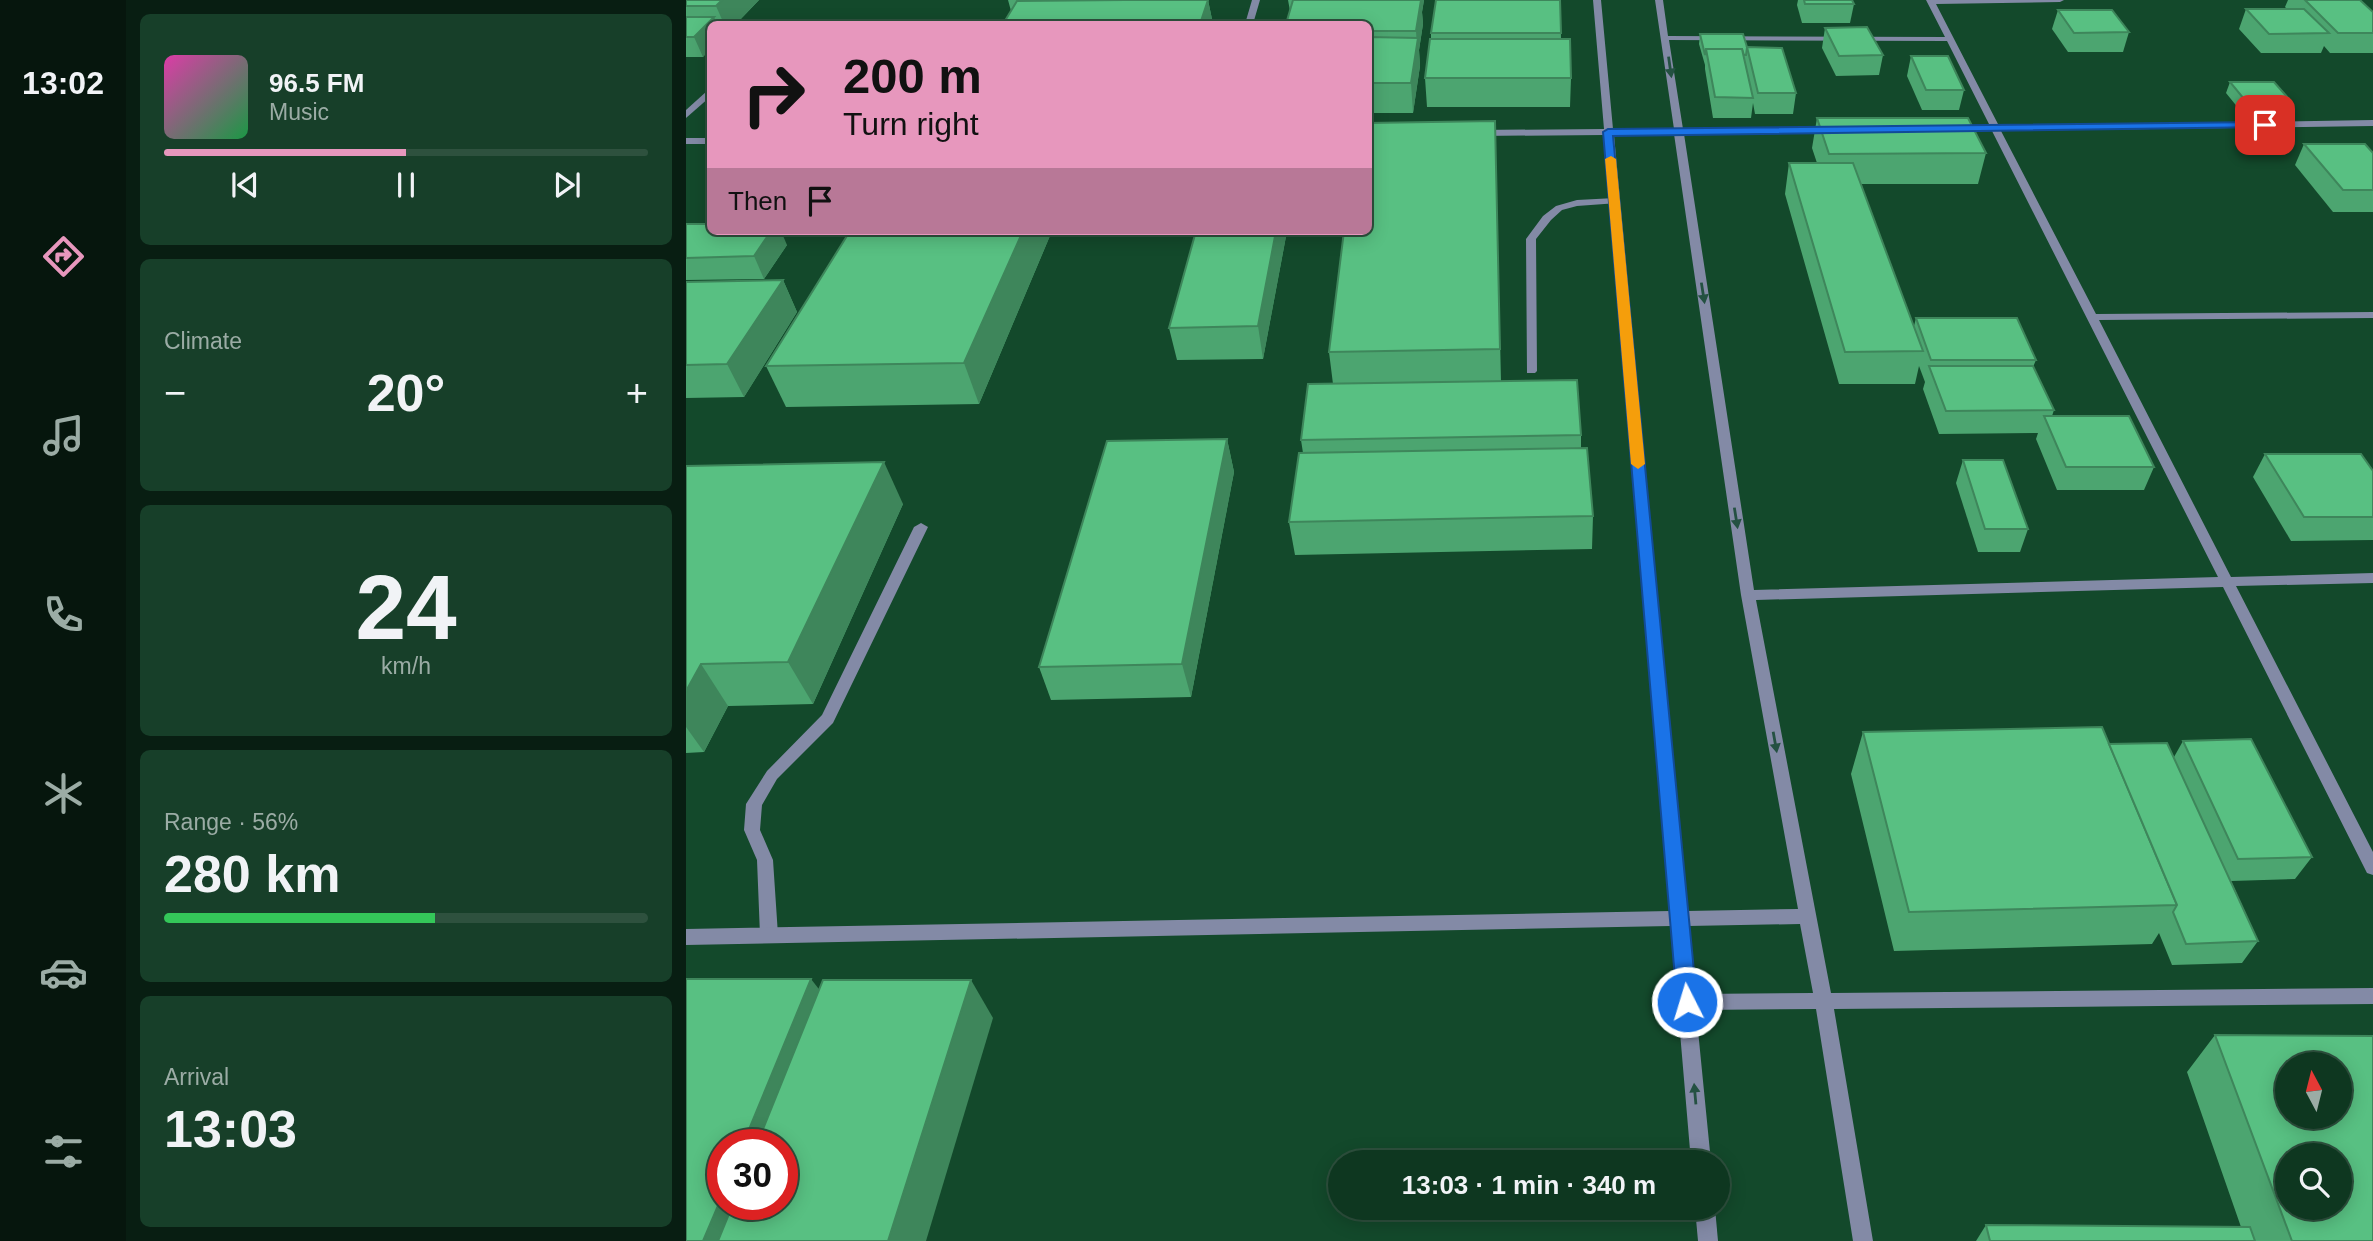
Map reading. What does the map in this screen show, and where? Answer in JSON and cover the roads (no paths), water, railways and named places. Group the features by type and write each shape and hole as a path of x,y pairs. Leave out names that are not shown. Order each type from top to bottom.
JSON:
{"street":[{"path":"1250,21 1256,0"},
{"path":"1597,0 1700,1150"},
{"path":"1659,0 1748,595 1823,999 1863,1241"},
{"path":"2060,0 1931,1 2373,868"},
{"path":"1666,38 1950,39"},
{"path":"686,115 707,96"},
{"path":"1941,129 2373,123"},
{"path":"1462,133 1844,130"},
{"path":"686,141 707,141"},
{"path":"1531,371 1531,239 1547,218 1559,208 1577,203 1615,201"},
{"path":"2092,317 2373,315"},
{"path":"769,935 765,860 752,830 754,804 772,775 828,719 921,527"},
{"path":"1748,595 2373,578"},
{"path":"686,937 1807,916"},
{"path":"1687,1002 2373,996"},
{"path":"1706,1220 1708,1241"}]}
